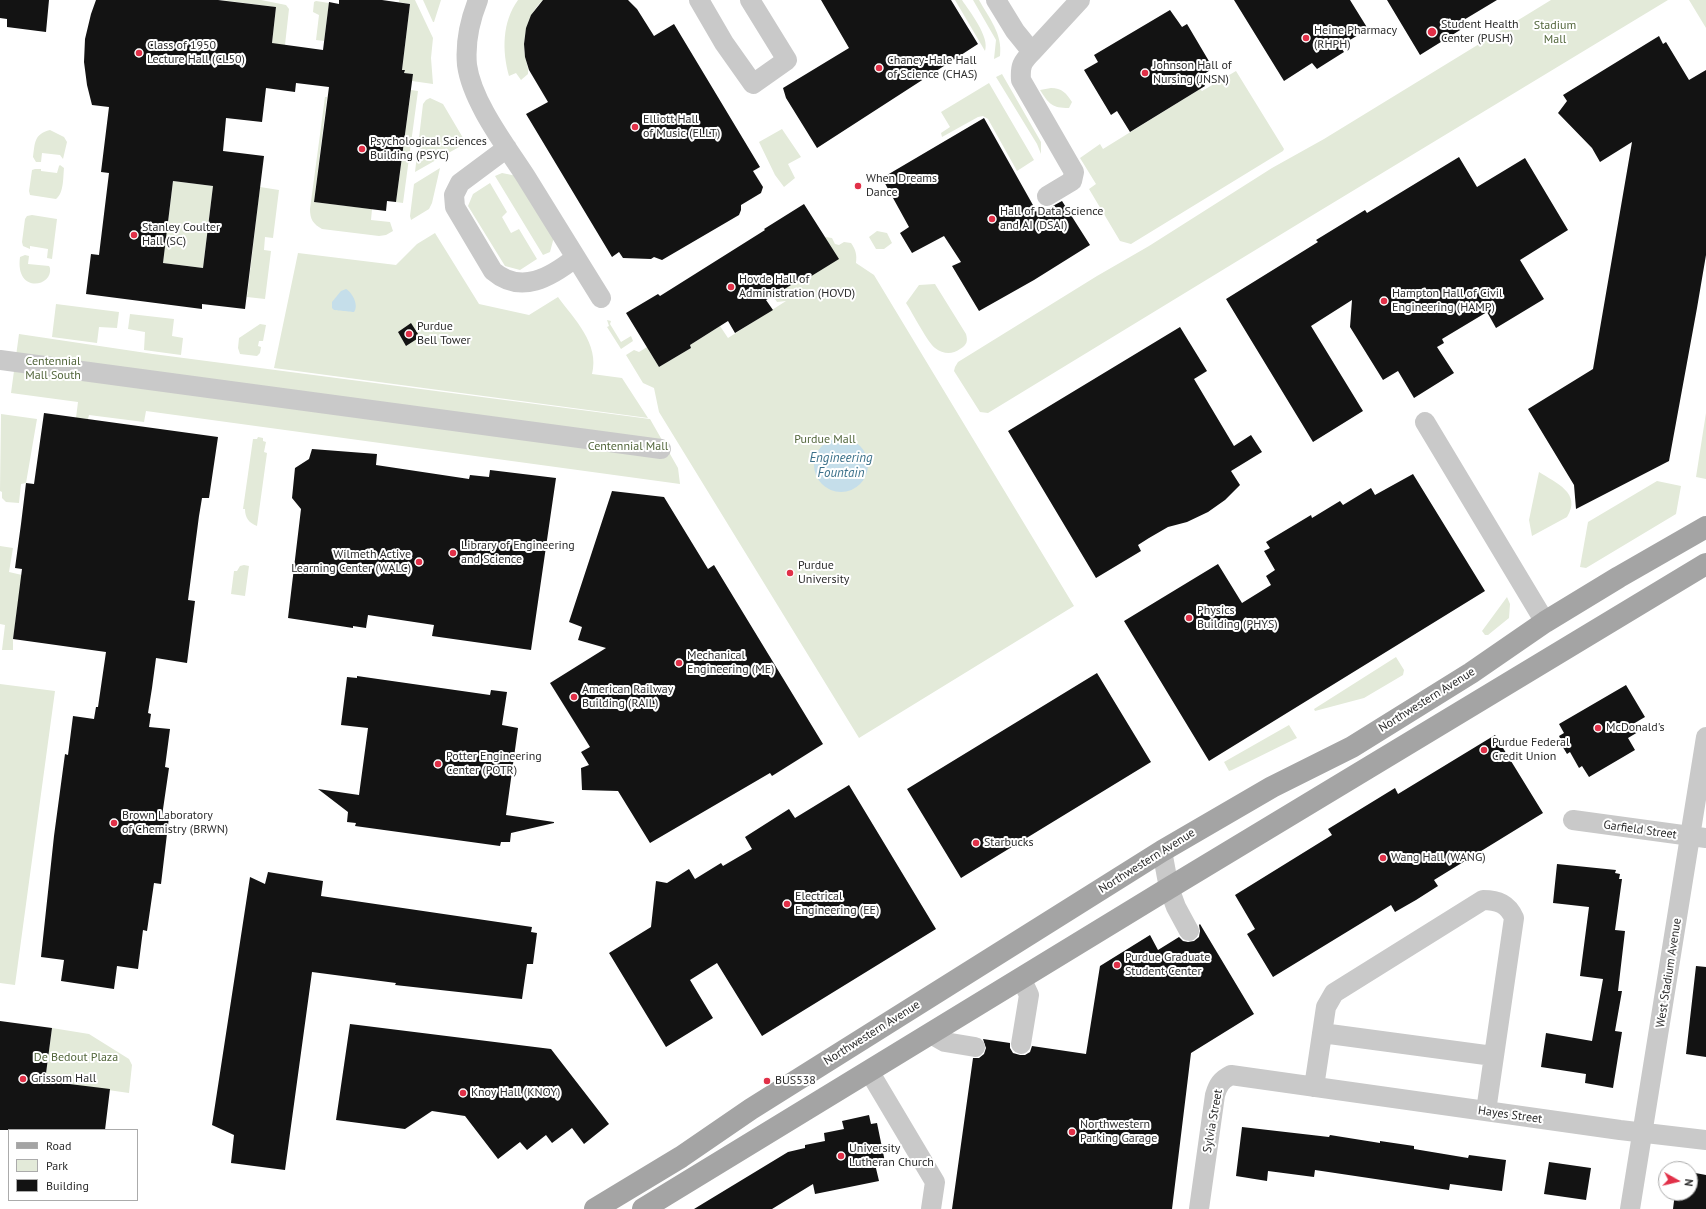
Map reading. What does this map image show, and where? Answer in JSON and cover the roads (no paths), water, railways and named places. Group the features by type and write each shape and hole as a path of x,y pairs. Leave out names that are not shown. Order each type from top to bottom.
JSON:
{"main road":[{"name":"Northwestern Avenue","path":"595,1209 681,1156 751,1109 1162,851 1272,787 1352,747 1471,673 1545,622 1706,526"},
{"path":"643,1209 1169,888 1706,564"}],"street":[{"path":"478,0 470,25 467,44 467,66 474,90 490,122 601,298"},
{"path":"699,0 724,43 753,84 788,60 750,0"},
{"path":"996,0 1015,31 1032,52"},
{"path":"1047,196 1072,182 1074,172 1021,80 1020,68 1024,60 1080,0"},
{"path":"507,148 460,183 454,195 455,207 493,271 502,278 511,281 533,282 558,271 575,258"},
{"path":"0,360 661,449"},
{"path":"1424,422 1545,622"},
{"name":"West Stadium Avenue","path":"1630,1209 1642,1133 1698,838 1706,737"},
{"name":"Garfield Street","path":"1574,820 1698,838"},
{"path":"1162,851 1169,888 1176,907 1189,931"},
{"path":"1314,1086 1326,1007 1334,993 1484,900 1493,900 1500,902 1510,909 1514,918 1486,1111"},
{"path":"1021,978 1029,995 1021,1044"},
{"path":"1322,1032 1493,1056"},
{"path":"931,1034 945,1042 975,1047"},
{"path":"869,1071 935,1182 931,1209"},
{"name":"Sylvia Street","path":"1199,1209 1215,1095 1218,1085 1224,1078 1230,1075 1238,1075 1314,1086"},
{"name":"Hayes Street","path":"1314,1086 1642,1133 1706,1140"}],"water":[{"path":"346,289 351,293 356,303 354,312 334,310 332,308 332,302 341,291"},
{"name":"Engineering Fountain","path":"836,438 846,438 856,442 864,450 868,460 868,470 864,480 856,488 846,492 836,492 826,488 818,480 814,470 814,460 818,450 826,442"}],"place":[{"name":"Student Health Center (PUSH)","path":"1432,32"},
{"name":"Heine Pharmacy (RHPH)","path":"1306,38"},
{"name":"Class of 1950 Lecture Hall (CL50)","path":"139,53"},
{"name":"Chaney-Hale Hall of Science (CHAS)","path":"879,68"},
{"name":"Johnson Hall of Nursing (JNSN)","path":"1145,73"},
{"name":"Elliott Hall of Music (ELLT)","path":"635,127"},
{"name":"Psychological Sciences Building (PSYC)","path":"362,149"},
{"name":"When Dreams Dance","path":"858,186"},
{"name":"Hall of Data Science and AI (DSAI)","path":"992,219"},
{"name":"Stanley Coulter Hall (SC)","path":"134,235"},
{"name":"Hovde Hall of Administration (HOVD)","path":"731,287"},
{"name":"Hampton Hall of Civil Engineering (HAMP)","path":"1384,301"},
{"name":"Purdue Bell Tower","path":"409,334"},
{"name":"Library of Engineering and Science","path":"453,553"},
{"name":"Wilmeth Active Learning Center (WALC)","path":"419,562"},
{"name":"Purdue University","path":"790,573"},
{"name":"Physics Building (PHYS)","path":"1189,618"},
{"name":"Mechanical Engineering (ME)","path":"679,663"},
{"name":"American Railway Building (RAIL)","path":"574,697"},
{"name":"McDonald's","path":"1598,728"},
{"name":"Purdue Federal Credit Union","path":"1484,750"},
{"name":"Potter Engineering Center (POTR)","path":"438,764"},
{"name":"Brown Laboratory of Chemistry (BRWN)","path":"114,823"},
{"name":"Starbucks","path":"976,843"},
{"name":"Wang Hall (WANG)","path":"1383,858"},
{"name":"Electrical Engineering (EE)","path":"787,904"},
{"name":"Purdue Graduate Student Center","path":"1117,965"},
{"name":"Grissom Hall","path":"23,1079"},
{"name":"BUS538","path":"767,1081"},
{"name":"Knoy Hall (KNOY)","path":"463,1093"},
{"name":"Northwestern Parking Garage","path":"1072,1132"},
{"name":"University Lutheran Church","path":"841,1156"}],"park label":[{"name":"Stadium Mall","path":"1555,33"},
{"name":"Centennial Mall South","path":"53,369"},
{"name":"Purdue Mall","path":"825,440"},
{"name":"Centennial Mall","path":"628,447"},
{"name":"De Bedout Plaza","path":"76,1058"}]}
